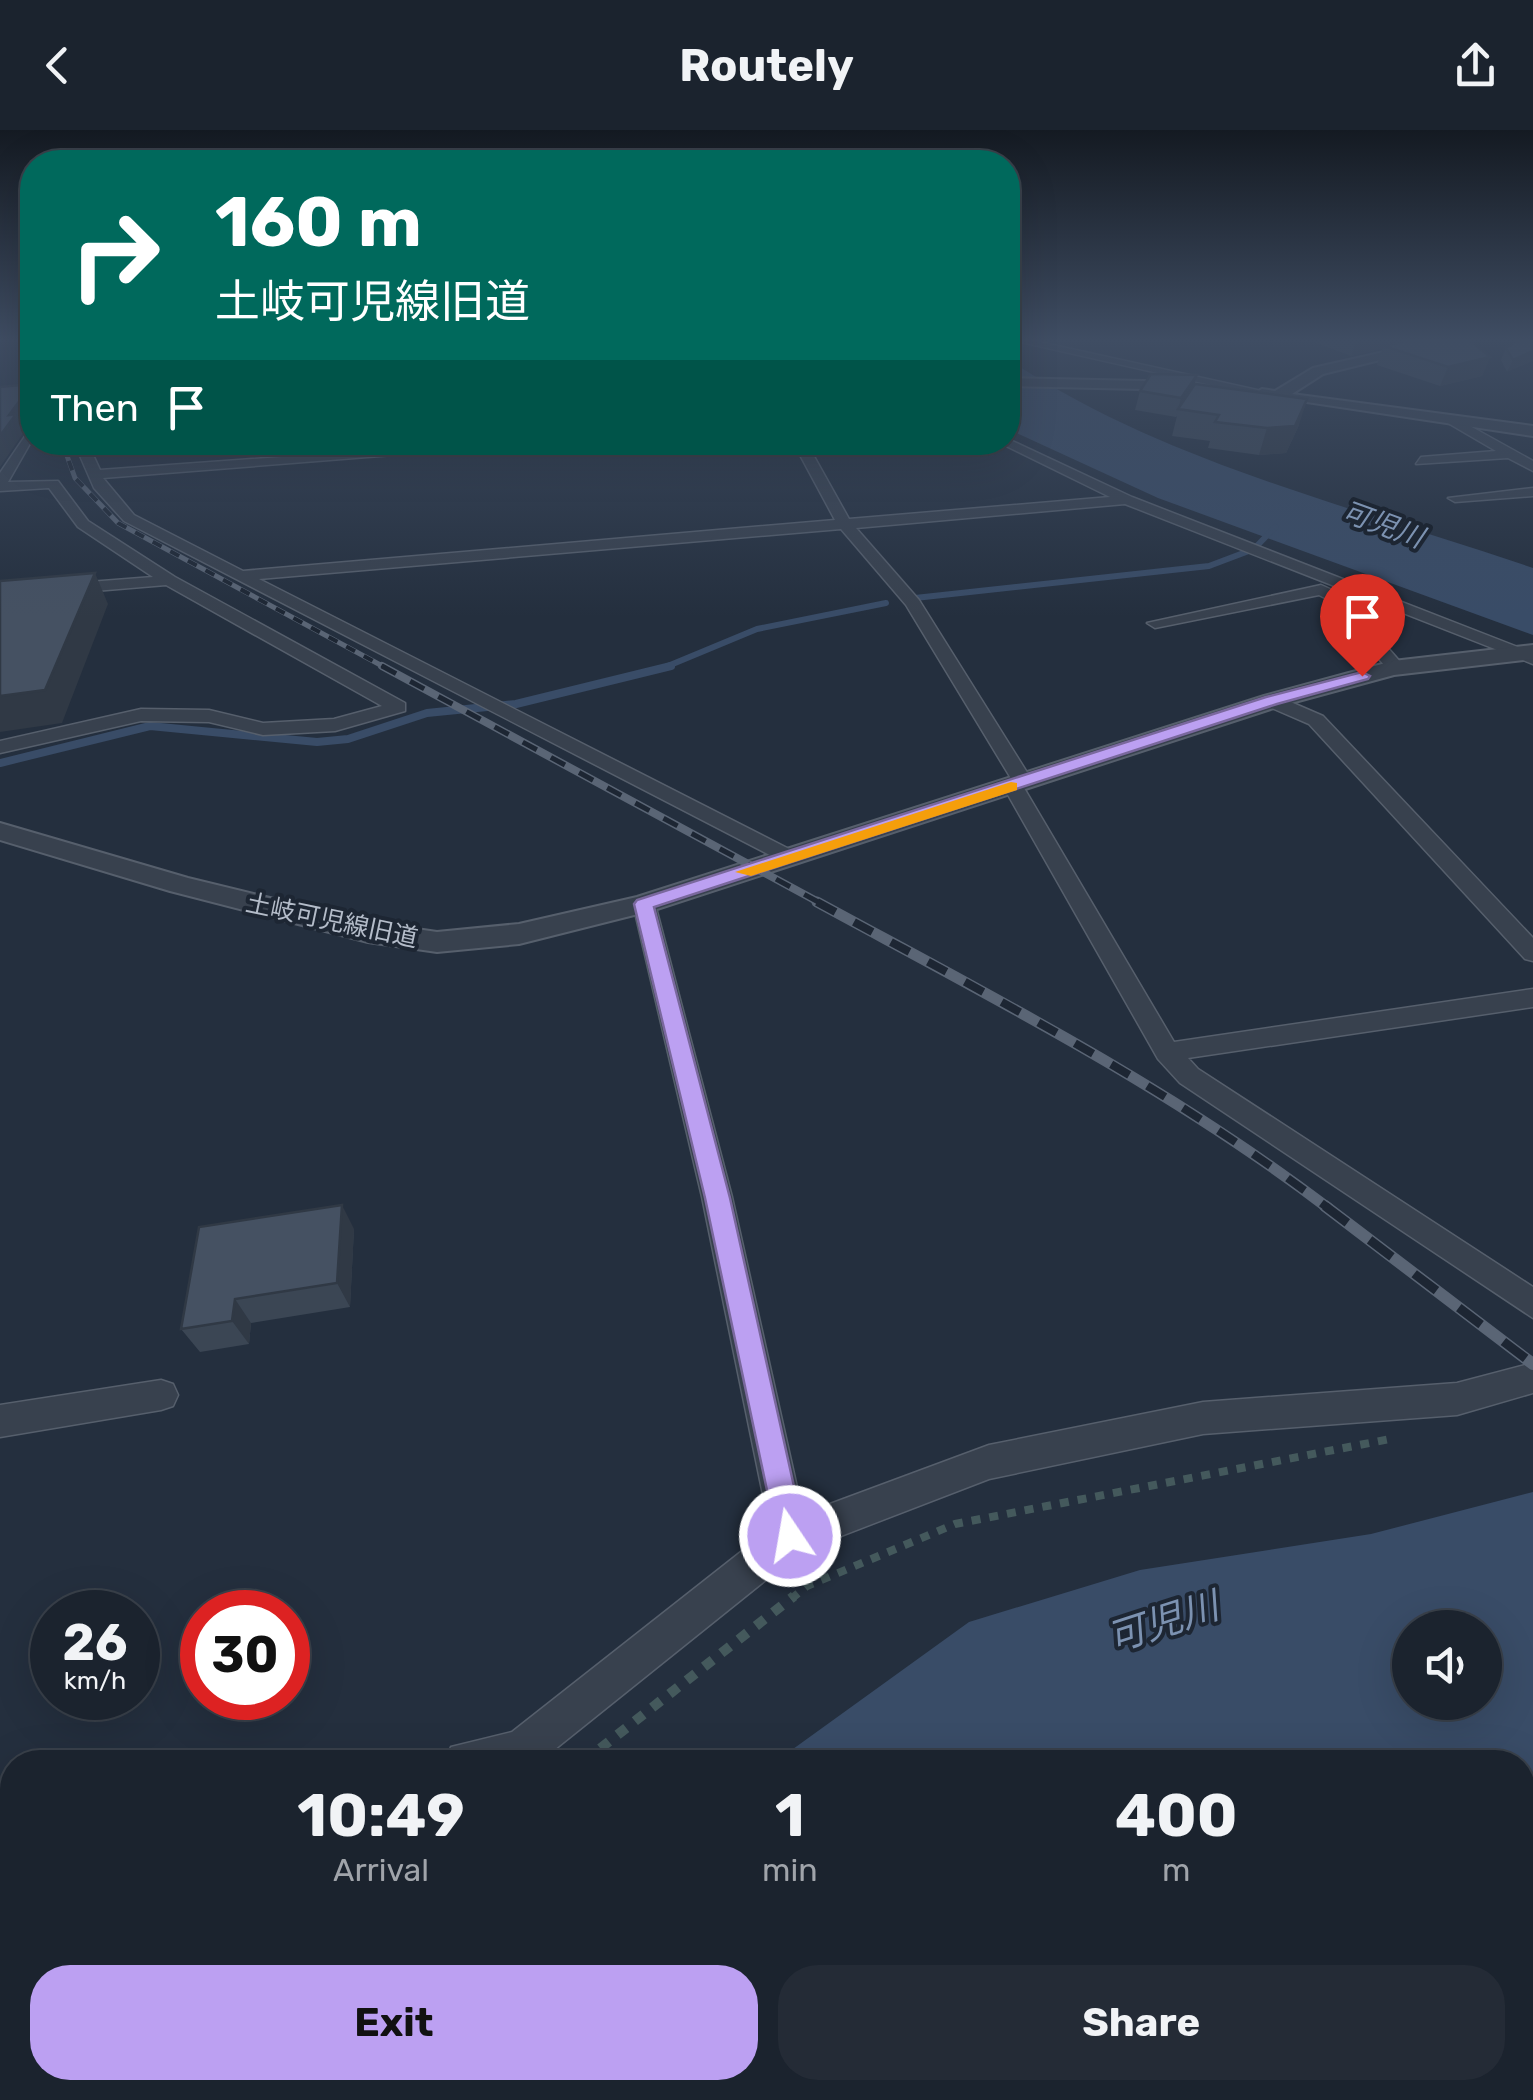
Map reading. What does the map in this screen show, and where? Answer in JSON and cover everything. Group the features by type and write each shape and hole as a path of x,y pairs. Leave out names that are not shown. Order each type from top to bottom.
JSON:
{"street":[{"path":"1474,433 1533,468"},
{"path":"1020,450 1127,500 1528,655"},
{"path":"0,486 20,451"},
{"path":"1421,460 1510,454"},
{"path":"85,455 94,476 129,518 790,858"},
{"path":"94,476 377,455"},
{"path":"806,455 844,523 913,603 1167,1052 1189,1076 1371,1192 1533,1304"},
{"path":"0,486 53,484 83,524 169,580 398,707 335,725 263,728 209,716 141,715 0,748"},
{"path":"1455,498 1533,492"},
{"path":"237,576 1127,500"},
{"path":"0,594 169,580"},
{"path":"1155,623 1321,590 1334,597 1396,668"},
{"name":"土岐可児線旧道","path":"0,831 180,886 368,932 437,942 519,934 644,904 1272,701 1396,668 1528,655"},
{"path":"1272,701 1316,720 1533,953"},
{"path":"644,904 718,1198 790,1536"},
{"path":"1167,1052 1533,998"},
{"path":"523,1750 790,1536 989,1462 1202,1418 1456,1399 1533,1378"},
{"path":"0,1421 161,1395"}],"path":[{"path":"598,1750 807,1586 955,1524 1414,1433"}],"water":[{"name":"可児川","path":"1020,433 1144,433 1265,481 1533,568 1533,635 1158,498"},
{"name":"可児川","path":"1533,1492 1533,1750 792,1750 969,1622 1140,1570 1371,1534"}],"building":[{"path":"95,573 45,690 0,696 0,581"},
{"path":"342,1205 337,1283 235,1299 232,1321 181,1329 199,1227"}],"waterway":[{"path":"915,598 1209,566 1254,549 1275,527"},
{"path":"663,668 757,629 886,603"},
{"path":"663,668 671,666"},
{"path":"0,763 150,726 317,742 348,739 427,713 516,704 663,668"}],"railway":[{"path":"67,455 75,478 118,523 386,668"},
{"path":"382,666 822,904"},
{"path":"817,902 1143,1083 1328,1208"},
{"path":"1325,1206 1533,1364"}],"slow traffic":[{"path":"744,872 1011,787"}],"route":[{"path":"790,1536 718,1198 644,904 1272,701 1362,676"}]}
